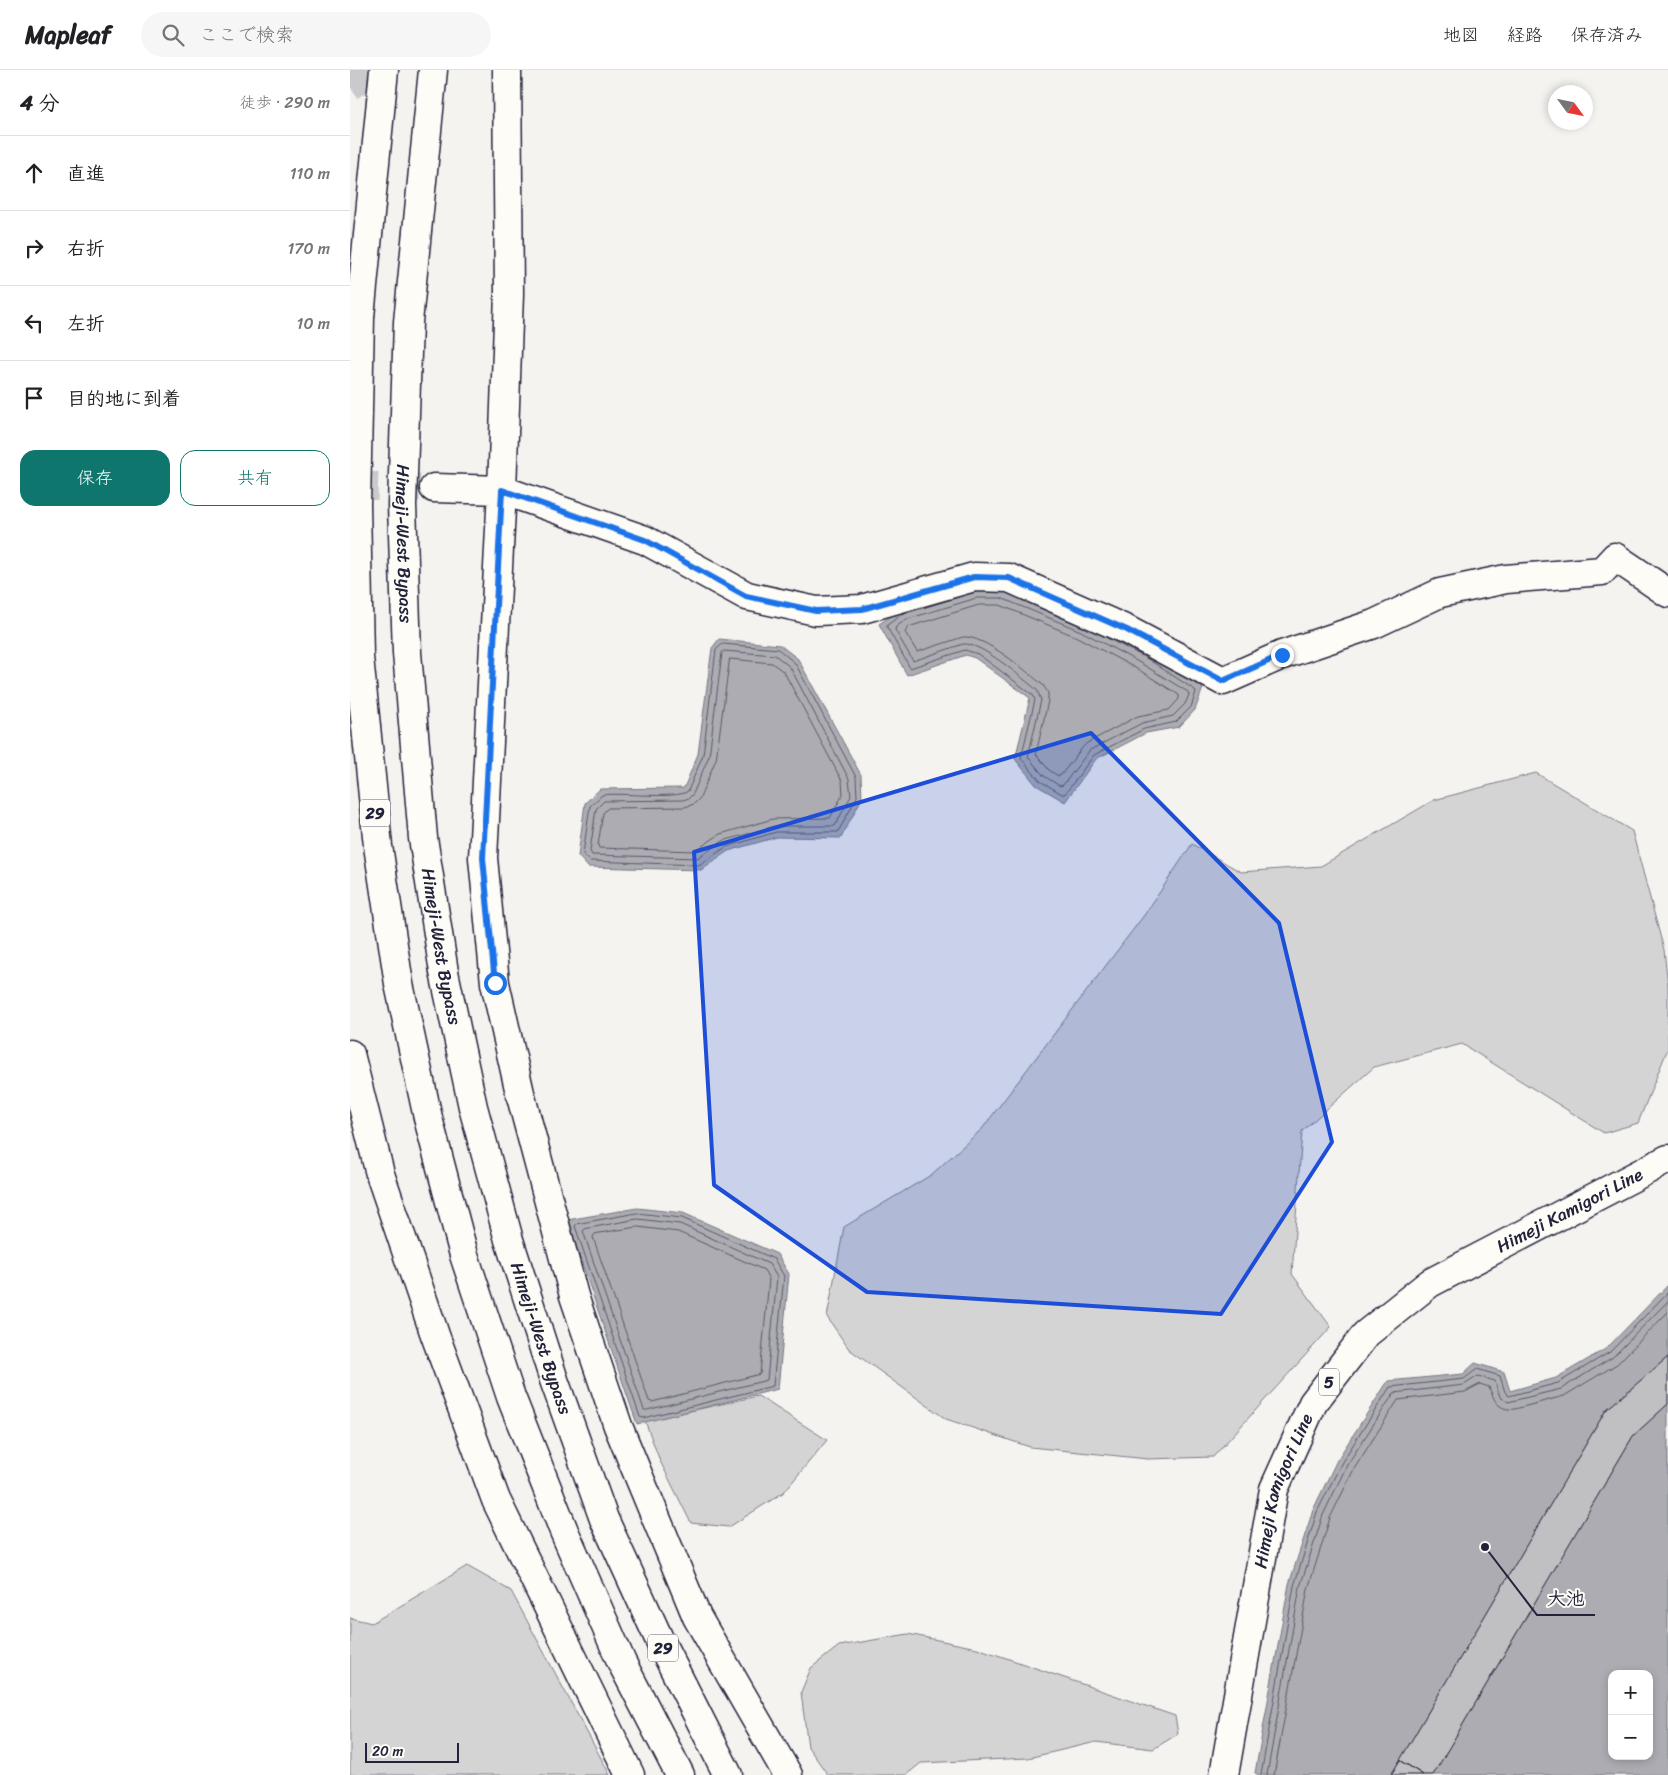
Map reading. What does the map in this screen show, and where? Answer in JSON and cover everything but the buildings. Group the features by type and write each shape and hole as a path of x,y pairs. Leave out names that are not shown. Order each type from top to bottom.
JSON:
{"main road":[{"name":"29","path":"384,70 360,317 356,504 359,657 378,846 401,994 428,1118 464,1255 511,1397 564,1530 622,1663 680,1775"},
{"name":"Himeji-West Bypass","path":"433,70 408,322 402,505 406,652 423,838 444,972 472,1107 509,1240 554,1380 604,1519 660,1641 728,1775"},
{"path":"507,70 509,294 502,490 483,858 495,983 520,1093 574,1296 618,1426 697,1618 788,1775"},
{"path":"434,488 502,490 645,540 746,596 816,611 862,609 974,577 1009,578 1127,630 1223,681 1282,655 1374,624 1440,593 1506,579 1602,571 1615,557 1668,593"},
{"path":"350,1054 380,1174 435,1335 496,1500 630,1775"},
{"name":"Himeji Kamigori Line","path":"1224,1775 1274,1488 1313,1403 1366,1334 1430,1283 1668,1159"}],"highlighted area":[{"path":"1091,733 1279,923 1332,1142 1221,1314 867,1292 714,1185 694,852"}],"shaded area":[{"path":"1536,773 1632,831 1664,950 1668,986 1668,1048 1638,1123 1604,1133 1462,1044 1374,1067 1302,1131 1292,1274 1331,1327 1213,1457 1148,1459 1030,1447 946,1419 849,1349 827,1317 844,1227 931,1175 982,1129 1145,914 1192,844 1241,872 1321,866 1434,800"},
{"path":"758,1396 827,1440 784,1492 729,1527 691,1523 660,1461 645,1421"},
{"path":"467,1566 511,1591 610,1775 350,1775 350,1618 372,1623"},
{"path":"908,1634 977,1648 1175,1716 1178,1734 1153,1749 1096,1742 1028,1758 921,1763 906,1775 828,1775 808,1747 801,1692 811,1668 839,1646"}],"water":[{"path":"976,586 1003,586 1148,654 1203,688 1195,710 1179,727 1146,733 1096,759 1065,802 1036,785 1015,759 1030,698 975,658 966,655 907,675 879,624 900,610"},
{"path":"719,639 780,645 798,659 861,775 862,798 841,838 777,837 728,851 701,870 588,867 578,856 585,803 600,789 684,788 698,754 712,648"},
{"path":"637,1208 683,1213 777,1254 789,1274 778,1389 637,1424 567,1220"},
{"path":"1668,1285 1668,1775 1259,1775 1255,1773 1289,1584 1313,1510 1337,1460 1388,1381 1463,1374 1475,1363 1504,1372 1510,1391 1556,1378 1607,1348"}],"tunnel":[{"path":"350,86 376,70"},
{"path":"350,485 434,488"}],"place":[{"name":"大池","path":"1485,1547"}],"route":[{"path":"495,983 483,858 502,490 645,540 746,596 816,611 862,609 974,577 1009,578 1127,630 1223,681 1282,655"}]}
